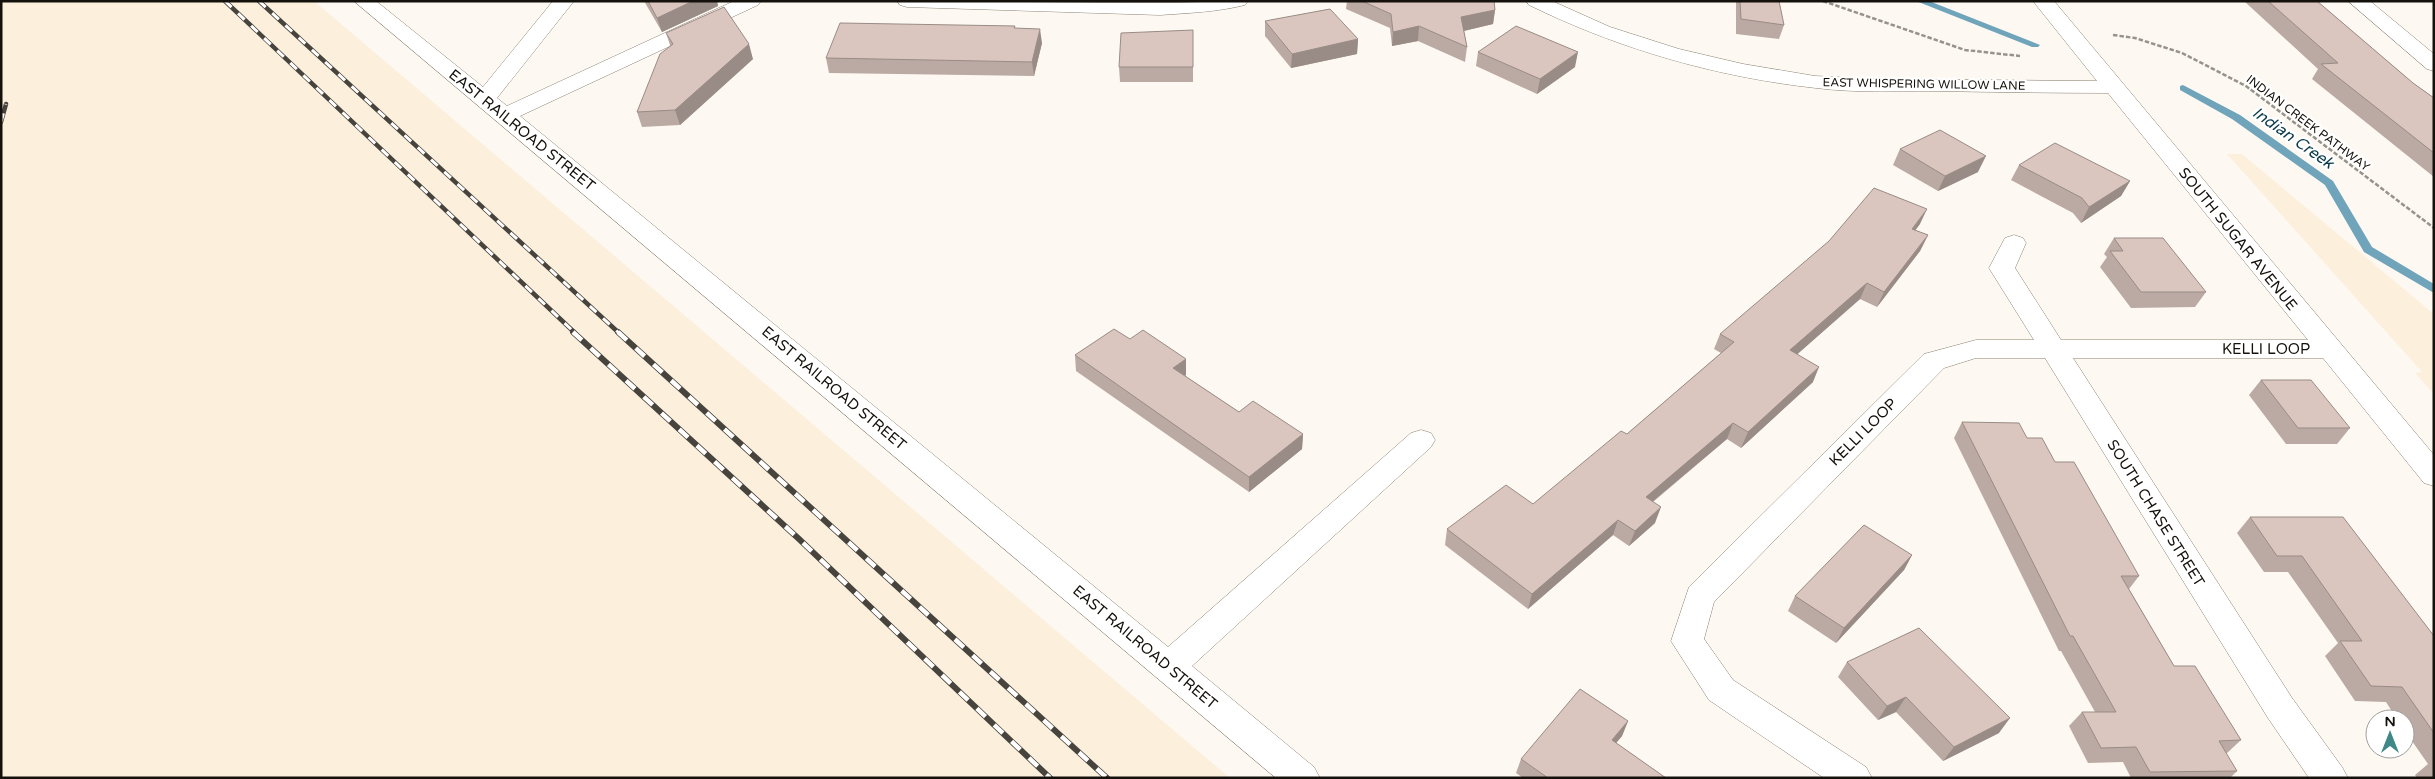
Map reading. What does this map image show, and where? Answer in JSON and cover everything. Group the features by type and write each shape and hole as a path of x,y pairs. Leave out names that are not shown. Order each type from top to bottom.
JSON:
{"street":[{"name":"EAST RAILROAD STREET","path":"364,1 484,100 505,115 1302,778"},
{"path":"484,100 564,1"},
{"path":"505,115 751,1"},
{"path":"907,1 1160,8 1198,7 1238,1"},
{"name":"EAST WHISPERING WILLOW LANE","path":"1536,1 1618,38 1678,57 1723,68 1816,82 1868,85 2114,87"},
{"name":"SOUTH SUGAR AVENUE","path":"2043,1 2327,349 2434,476"},
{"path":"2358,1 2434,65"},
{"name":"SOUTH CHASE STREET","path":"2014,242 2002,268 2280,708 2330,778"},
{"name":"KELLI LOOP","path":"1854,778 1721,690 1687,640 1700,596 1934,361 1976,349 2327,349"},
{"path":"1168,667 1421,440"}],"path":[{"path":"1823,1 1966,50 2014,55 2024,58"},
{"name":"INDIAN CREEK PATHWAY","path":"2105,35 2135,38 2182,53 2246,86 2434,228"}],"shaded area":[{"path":"1,1 314,1 1230,778 1,778"},
{"path":"2227,154 2242,154 2434,314 2434,394 2415,373 2422,372"}],"building":[{"path":"648,1 693,1 657,18"},
{"path":"1362,1 1494,1 1495,10 1461,17 1467,47 1419,26 1393,32 1391,14"},
{"path":"1740,1 1779,1 1784,25 1741,19"},
{"path":"2268,1 2317,1 2413,83 2434,98 2434,153 2321,64 2338,63"},
{"path":"724,7 749,44 675,110 637,112 660,54 673,44 666,33"},
{"path":"1330,9 1358,39 1292,54 1265,21"},
{"path":"840,23 1015,26 1014,28 1040,29 1032,62 826,58"},
{"path":"1516,26 1578,52 1540,79 1478,52"},
{"path":"1193,30 1193,67 1119,67 1121,33"},
{"path":"1940,130 1986,156 1945,176 1900,149"},
{"path":"2055,143 2130,181 2089,207 2082,198 2019,165"},
{"path":"1874,188 1927,209 1912,229 1928,235 1884,292 1867,283 1790,350 1819,367 1748,432 1733,423 1646,497 1661,507 1635,531 1618,520 1532,594 1447,529 1506,485 1533,504 1621,431 1627,434 1734,342 1720,334 1829,241"},
{"path":"2114,238 2163,238 2206,292 2141,292 2110,251 2123,251"},
{"path":"1114,329 1130,339 1143,330 1186,359 1173,368 1239,412 1253,401 1303,434 1249,477 1075,355"},
{"path":"2261,380 2311,380 2350,428 2298,428"},
{"path":"1962,422 2019,423 2027,438 2042,438 2055,462 2074,462 2139,576 2121,576 2174,666 2195,666 2241,740 2219,741 2237,771 2150,772 2136,747 2101,748 2082,712 2116,712 2073,636 2070,636"},
{"path":"2250,517 2343,517 2434,636 2434,733 2402,687 2371,686 2340,641 2362,641 2302,556 2277,556"},
{"path":"1864,525 1912,555 1844,628 1795,596"},
{"path":"1919,628 2010,718 1954,747 1906,697 1887,706 1847,662"},
{"path":"1580,689 1628,721 1612,740 1666,778 1548,778 1521,759"}],"waterway":[{"name":"Indian Creek","path":"1920,1 2035,45"},
{"name":"Indian Creek","path":"2183,88 2236,117 2329,183 2368,249 2434,289"}],"railway":[{"path":"225,1 575,333"},
{"path":"259,1 619,333"},
{"path":"1,122 6,104"},
{"path":"573,332 799,539 1050,778"},
{"path":"618,332 1107,778"}]}
